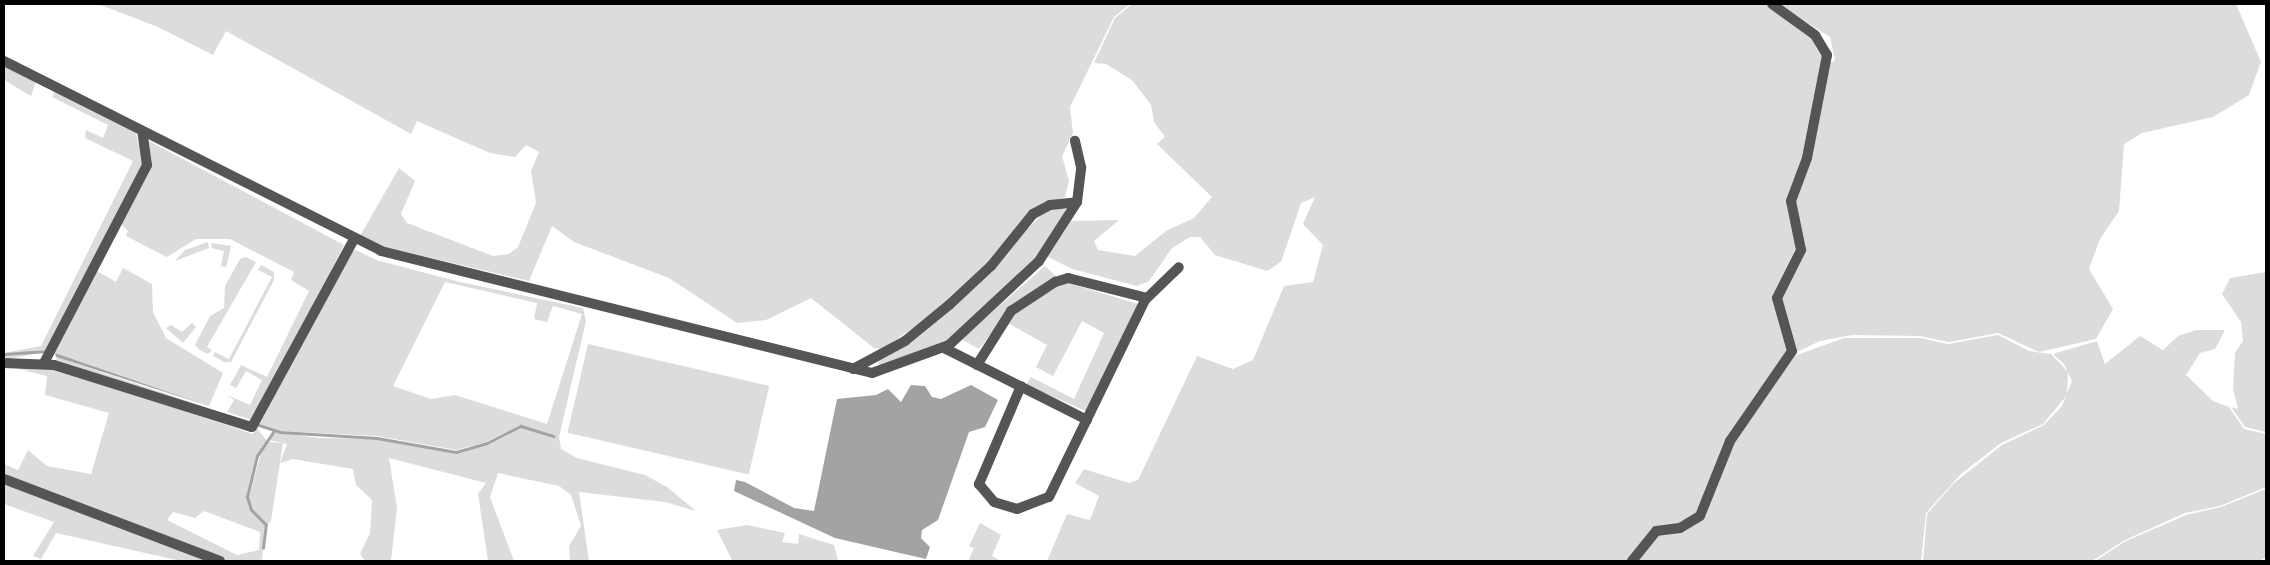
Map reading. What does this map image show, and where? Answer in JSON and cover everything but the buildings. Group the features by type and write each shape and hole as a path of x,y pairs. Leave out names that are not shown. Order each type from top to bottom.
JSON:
{"street":[{"path":"1632,561 1656,531 1680,528 1700,516 1730,441 1792,351 1776,298 1801,250 1791,201 1807,158 1827,55 1815,35 1772,4"},
{"path":"4,61 381,251 852,369 885,371 944,348 1039,261 1077,202 1082,181 1074,141"},
{"path":"44,363 147,165 142,131"},
{"path":"852,369 905,341 934,317 991,266 1033,214 1050,205 1077,202"},
{"path":"4,363 44,363 252,427 354,238"},
{"path":"1021,386 979,478 982,492 994,502 1017,509 1049,497 1147,298 1179,267"},
{"path":"977,365 1011,311 1055,282 1068,278 1147,298"},
{"path":"944,348 1087,420"},
{"path":"4,479 220,561"}],"shaded area":[{"path":"98,4 1130,4 1114,17 1070,107 1073,133 1062,156 1069,181 1065,197 1032,210 989,261 927,318 883,349 874,348 811,298 766,320 737,323 669,278 574,242 552,226 529,281 380,246 360,236 399,168 415,181 401,214 407,223 493,256 509,254 518,247 536,203 531,171 539,152 526,145 515,157 490,153 417,121 411,134 226,31 213,55 158,27"},
{"path":"1132,4 1769,4 1821,46 1824,62 1807,143 1791,188 1797,245 1776,289 1788,348 1727,440 1698,514 1679,525 1654,527 1627,561 1047,561 1067,514 1090,520 1099,496 1075,483 1084,469 1129,483 1138,480 1197,356 1233,369 1253,360 1284,286 1313,282 1323,245 1303,224 1315,197 1301,203 1281,262 1267,271 1215,255 1200,237 1190,237 1172,248 1149,281 1137,286 1072,269 1048,257 1071,221 1119,220 1094,241 1098,250 1135,256 1166,231 1194,218 1212,197 1157,144 1165,137 1154,122 1151,105 1132,80 1106,64 1094,63 1115,18"},
{"path":"1777,4 2236,4 2261,62 2249,95 2213,117 2142,133 2124,144 2119,211 2100,239 2089,269 2113,309 2096,339 2039,352 1998,333 1949,342 1920,336 1852,335 1820,341 1795,353 1779,296 1801,259 1794,202 1828,65 1835,60 1830,37"},
{"path":"4,66 36,82 31,96 4,80"},
{"path":"55,91 135,130 144,165 46,350 4,353 41,346 133,161 85,138 86,130 103,138 108,125 52,97"},
{"path":"149,141 344,245 255,421 227,412 234,400 227,395 250,405 262,380 246,371 236,388 230,385 241,365 267,377 309,291 291,280 294,272 230,239 196,239 167,257 126,236 128,231 121,224 151,163"},
{"path":"1048,209 1065,209 1066,214 1030,265 947,341 880,367 878,362 908,342"},
{"path":"208,242 209,248 175,261 185,250"},
{"path":"211,243 231,246 226,267 221,266 224,251 212,248"},
{"path":"356,250 376,260 460,282 583,308 586,321 559,437 561,449 577,458 645,475 667,487 696,511 665,502 579,492 589,561 570,561 569,546 581,526 571,495 559,486 498,473 490,497 514,561 488,561 478,494 486,483 389,458 397,508 391,561 365,561 360,554 370,533 372,500 356,485 353,469 293,459 280,463 287,444 269,440 275,432 319,438 377,439 456,453 488,445 521,427 554,436 520,425 486,442 456,450 377,436 280,431 260,424 349,253","holes":["445,282 537,303 534,319 547,322 553,306 582,314 547,424 455,395 431,399 393,386"]},
{"path":"246,257 256,262 207,347 212,350 208,354 195,345 210,316 224,308 225,286 240,259"},
{"path":"261,265 274,272 274,280 231,362 224,362 213,356 215,352 229,359 272,277 258,270"},
{"path":"1045,266 1057,277 1011,307 979,349 961,339"},
{"path":"123,268 152,284 153,312 166,338 223,373 209,406 55,353 97,271 116,282"},
{"path":"2266,272 2266,432 2245,427 2231,407 2238,409 2233,390 2235,353 2243,341 2241,322 2222,294 2230,278"},
{"path":"1065,282 1138,304 1086,411 1026,385 1031,377 1074,399 1104,333 1082,321 1053,376 1036,367 1047,345 1006,322 1042,292"},
{"path":"192,323 196,327 183,343 166,328 171,325 182,332"},
{"path":"2196,330 2225,330 2215,349 2200,353 2186,375 2213,401 2229,407 2244,429 2266,434 2266,487 2220,506 2185,513 2125,540 2092,561 1923,561 1927,514 1954,483 2002,445 2044,425 2062,406 2072,381 2064,364 2053,354 2097,341 2105,364 2140,336 2163,350 2178,336"},
{"path":"1998,335 2029,351 2051,354 2068,372 2067,395 2043,424 2001,443 1961,474 1926,513 1921,561 1638,561 1658,532 1696,524 1733,444 1794,356 1844,338 1920,338 1948,344"},
{"path":"588,344 769,386 749,475 568,433"},
{"path":"30,350 43,352 4,360 4,355"},
{"path":"55,353 209,406 56,357"},
{"path":"56,357 208,408 58,362"},
{"path":"7,366 54,367 253,434 257,428 267,441 256,457 247,496 248,502 262,449 268,442 283,443 271,521 266,525 248,504 265,525 262,561 228,561 4,475 4,464 18,470 28,450 47,466 91,474 109,413 45,395 47,376","holes":["204,511 260,532 259,550 237,555 167,520 173,512 195,518"]},
{"path":"911,385 925,386 932,397 941,399 971,385 998,400 985,427 969,432 938,520 922,530 921,538 930,547 926,559 835,538 734,491 736,480 745,482 794,508 814,511 837,399 876,395 888,389 901,402"},
{"path":"4,482 213,561 181,561 56,533 41,559 33,556 54,522 4,504"},
{"path":"2266,489 2266,557 2259,561 2095,561 2126,541 2186,515 2221,507"},
{"path":"980,523 1001,535 992,556 1001,561 968,561 974,548 969,546"},
{"path":"747,525 785,533 782,542 798,544 799,534 834,545 838,560 732,560 717,530"}],"waterway":[{"path":"4,354 43,351"},
{"path":"259,425 280,432 377,438 456,452 487,443 521,426 553,436"},
{"path":"263,548 266,525 251,510 247,497 257,456 274,431"}]}
